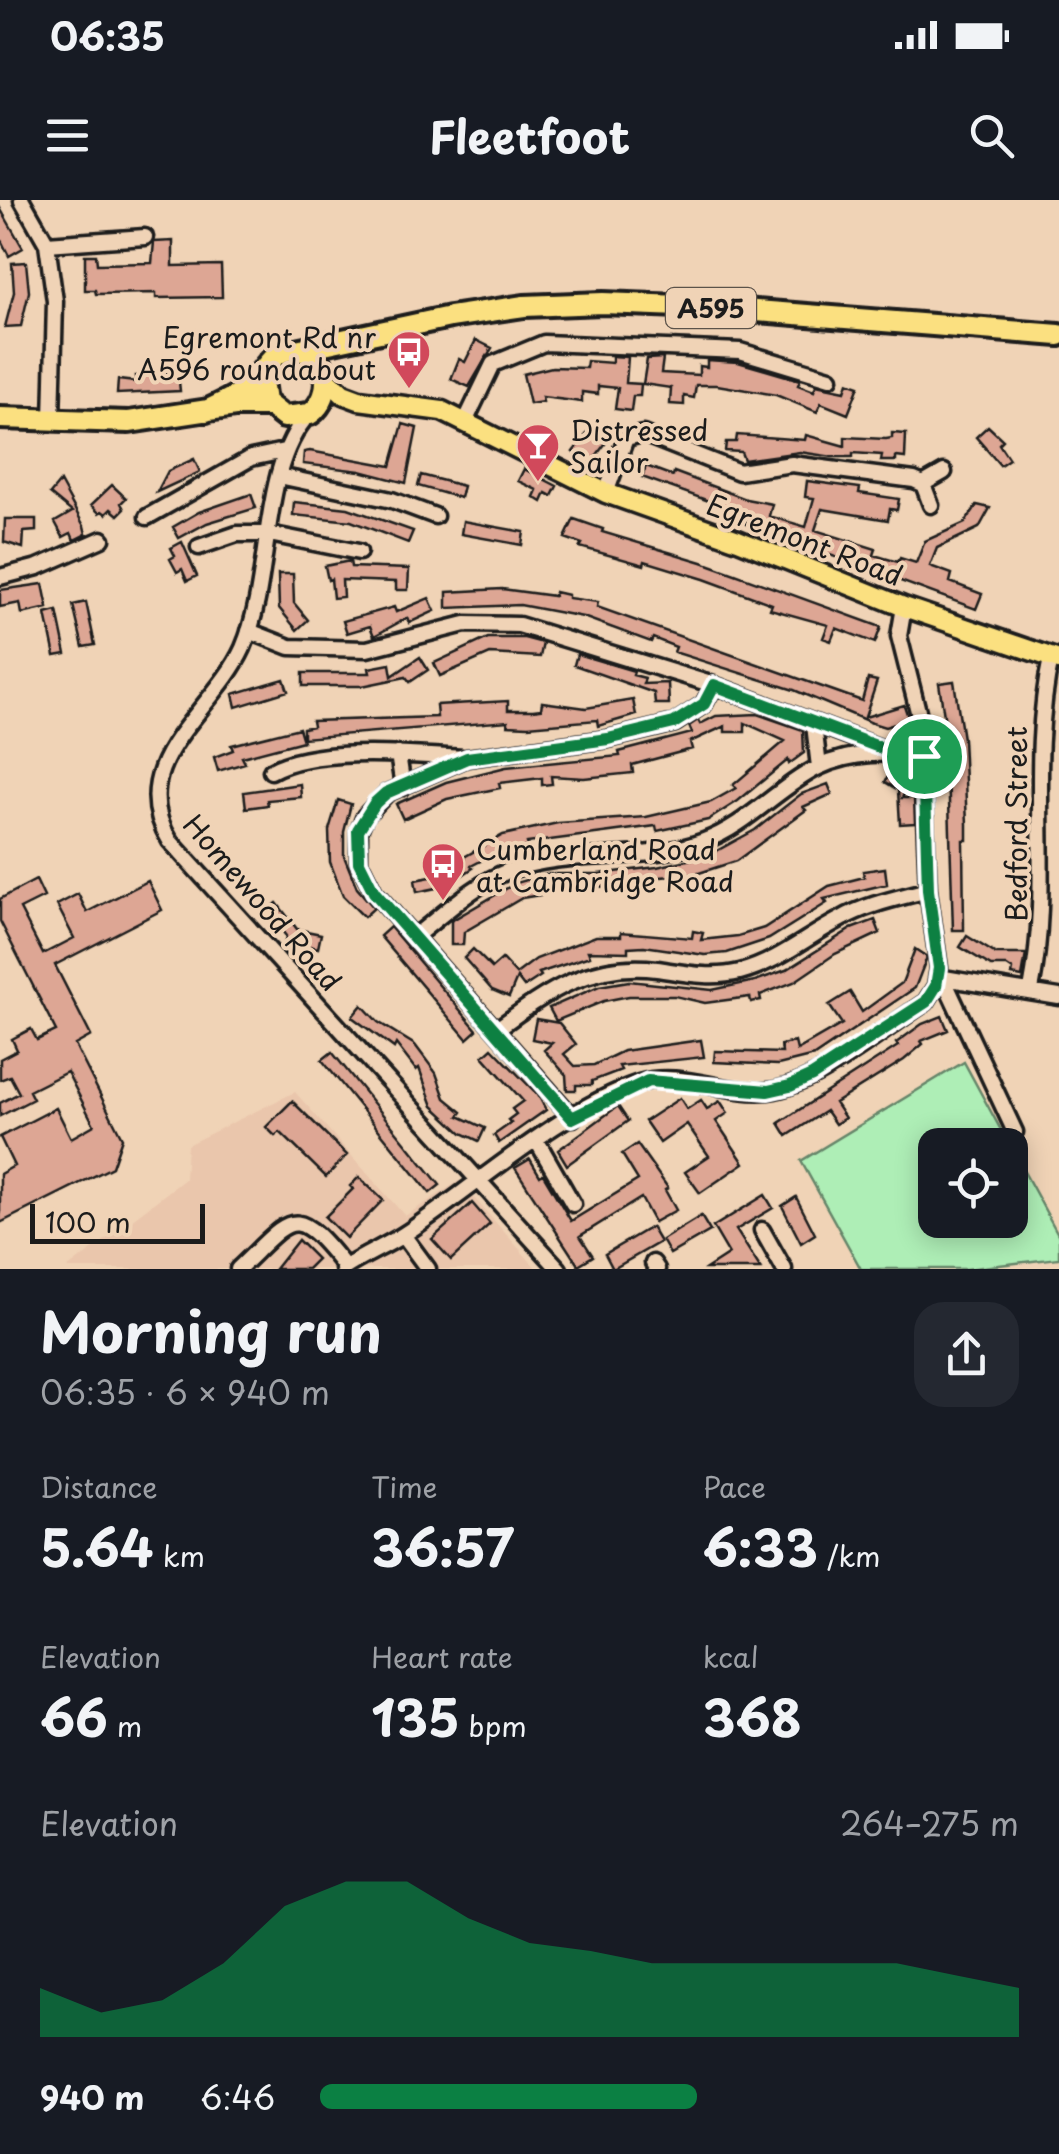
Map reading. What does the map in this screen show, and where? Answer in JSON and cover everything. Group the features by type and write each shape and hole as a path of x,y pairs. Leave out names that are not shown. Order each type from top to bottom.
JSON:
{"highway":[{"name":"A595","path":"206,411 232,399 277,354 450,317 524,306 706,307 1059,335"},
{"name":"A595","path":"325,373 366,336"},
{"path":"296,350 314,357 325,373 327,392 314,411"},
{"path":"261,374 260,391 273,410"},
{"name":"A595","path":"0,418 129,422 206,411 273,410 297,418 314,411"}],"main road":[{"path":"325,373 343,394 367,401"},
{"path":"314,411 367,401"},
{"name":"Egremont Road","path":"367,401 416,405 466,420 606,492 904,607 1055,659"}],"street":[{"path":"22,200 47,244 54,301 52,421"},
{"path":"47,244 145,236"},
{"path":"466,420 493,364 544,343 740,351 830,378"},
{"path":"273,410 284,451"},
{"path":"147,517 251,458 284,451 314,411"},
{"path":"606,492 626,438 643,434 740,472 792,464 914,480 923,484 931,506"},
{"name":"Homewood Road","path":"284,451 249,631 226,678 171,747 160,767 156,800 164,832 558,1269"},
{"path":"923,484 944,472"},
{"path":"279,476 392,500 435,516"},
{"path":"199,547 237,534 269,534 359,552"},
{"path":"0,576 38,566 102,539"},
{"path":"904,607 901,654 918,704 924,756 928,890 940,978 1013,1128"},
{"path":"249,631 290,648 367,649 465,624 520,625 714,685 892,752"},
{"name":"Bedford Street","path":"1031,990 1041,886 1039,731 1055,659"},
{"path":"272,771 291,759 398,754 467,758 608,739 674,723 704,704 714,685"},
{"path":"814,725 820,767"},
{"path":"398,754 403,788"},
{"path":"414,937 484,883 507,872 553,860 676,850 705,841 746,818 820,767 868,754 924,756"},
{"path":"467,758 386,793 375,803 358,830 357,845 365,879 572,1118"},
{"path":"498,1028 544,994 581,974 624,968 714,977 737,973 778,958 845,916 928,890"},
{"path":"940,978 1059,996"},
{"path":"238,1269 284,1226 300,1222 316,1230 344,1268 403,1235 478,1178 572,1118 648,1081 768,1091 790,1086 812,1076 926,1002 940,978"},
{"path":"537,1142 573,1204"},
{"path":"762,1230 784,1269"},
{"path":"403,1235 428,1269"}],"shaded area":[{"path":"295,1092 405,1216 459,1181 537,1269 67,1269 185,1179 187,1145"}],"green space":[{"path":"964,1062 1000,1128 918,1128 918,1238 1028,1238 1028,1179 1059,1236 1059,1258 965,1269 861,1269 801,1161"}],"building":[{"path":"0,208 23,248 9,256 0,238"},
{"path":"173,241 173,266 221,265 222,297 156,298 156,293 96,294 95,290 85,290 85,255 96,255 97,264 152,263 154,242"},
{"path":"26,262 29,292 21,326 5,327 14,292 12,263"},
{"path":"476,340 492,348 469,387 451,379 459,359 465,362"},
{"path":"612,356 628,357 626,383 641,384 640,396 633,396 631,411 615,409 618,388 598,386 598,394 582,392 582,402 542,397 543,402 530,404 523,374 552,367 586,368 587,361 612,363"},
{"path":"663,358 661,373 699,375 699,366 707,367 707,360 738,362 800,380 798,385 814,391 816,385 845,391 848,382 859,386 848,414 821,403 817,412 776,395 717,385 696,385 694,398 684,396 684,405 670,404 671,388 643,384 647,359"},
{"path":"178,372 180,391 117,394 118,380 136,382 135,376"},
{"path":"595,423 611,436 590,464 573,452"},
{"path":"403,424 417,428 406,483 360,471 303,464 304,452 310,451 391,466"},
{"path":"988,426 1003,440 999,444 1009,459 1000,465 976,437"},
{"path":"892,433 906,434 905,458 896,457 896,461 881,461 882,455 853,453 853,457 833,457 800,452 744,460 741,452 725,451 726,442 736,442 737,435 805,440 806,435 845,446 845,437 886,439 892,438"},
{"path":"194,459 200,472 157,492 168,471"},
{"path":"646,466 772,504 769,516 806,527 814,498 805,497 807,481 860,488 859,493 899,499 897,510 890,509 888,520 822,509 815,530 876,549 874,555 898,562 900,558 916,563 925,541 965,523 977,505 990,508 979,528 937,548 930,566 952,574 950,582 982,594 976,609 746,524 748,515 642,477"},
{"name":"Distressed Sailor","path":"524,469 557,486 552,496 546,493 542,502 534,497 537,490 518,481"},
{"path":"421,475 463,486 460,498 418,486"},
{"path":"60,482 86,534 74,540 71,533 63,537 55,522 72,512 50,494"},
{"path":"112,485 126,498 121,503 124,509 118,515 111,509 106,514 99,513 91,505"},
{"path":"251,494 256,508 207,523 179,538 173,527 199,512"},
{"path":"294,502 348,508 413,531 408,543 351,521 293,515"},
{"path":"5,519 36,519 36,531 24,532 23,548 4,542"},
{"path":"574,519 881,627 875,643 836,628 831,641 823,638 828,625 770,609 772,604 645,561 644,565 580,547 582,544 565,538"},
{"path":"463,521 524,532 522,545 461,534"},
{"path":"182,542 197,576 187,581 182,569 177,572 170,559 175,556 171,548"},
{"path":"350,561 351,567 409,569 408,590 396,590 396,582 342,580 343,597 333,598 325,566"},
{"path":"278,574 293,574 294,603 308,620 297,630 279,608"},
{"path":"43,584 48,608 22,614 20,603 0,607 0,590"},
{"path":"502,589 554,596 555,592 598,602 597,607 862,701 868,679 877,681 865,717 904,705 909,720 885,727 872,723 794,690 674,652 676,647 653,638 651,642 583,617 520,605 447,608 447,592"},
{"path":"429,598 435,611 409,623 407,618 374,636 370,626 347,633 343,621 394,607 396,612"},
{"path":"86,602 95,645 83,647 73,605"},
{"path":"57,611 66,654 55,656 46,614"},
{"path":"488,638 524,638 543,643 540,657 490,654 440,676 434,663"},
{"path":"577,654 634,671 633,675 645,678 643,684 668,683 669,704 655,704 654,693 574,665"},
{"path":"420,657 428,670 410,682 406,677 362,686 303,686 303,673 370,673 369,668 390,664 392,676"},
{"path":"284,679 288,691 236,707 233,694"},
{"path":"954,681 963,739 967,824 967,840 963,840 964,930 953,930 947,736 939,683"},
{"path":"633,700 636,715 598,726 597,720 528,726 508,725 508,721 303,738 303,728 313,726 312,721 437,717 436,705 508,701 508,710 533,710 541,709 542,702 586,708"},
{"path":"757,714 803,730 804,753 789,764 788,760 708,820 657,831 656,826 527,843 528,847 498,852 471,866 446,886 417,892 415,880 446,874 443,869 503,835 558,823 646,817 711,802 736,788 733,785 785,741 745,723 745,732 725,732 725,726 690,742 692,749 632,765 633,773 584,778 551,776 552,784 542,785 542,778 499,783 500,788 447,799 403,819 396,804 446,782 506,767 620,756 619,752 692,733 689,726 698,720 700,724 716,716"},
{"path":"299,728 303,741 242,757 245,763 218,771 214,757 233,750 231,745"},
{"path":"892,769 912,779 902,798 914,798 915,823 900,824 898,790 885,782"},
{"path":"300,784 301,797 267,800 268,805 246,808 244,792"},
{"path":"828,784 832,794 803,807 806,810 736,861 696,874 649,878 650,884 539,890 540,895 522,898 464,932 463,945 451,945 451,921 516,883 547,874 598,874 657,867 709,855 755,830 801,794"},
{"path":"338,800 351,804 344,832 344,856 357,888 374,908 364,917 343,896 330,862 329,830"},
{"path":"885,868 887,884 824,899 827,903 769,939 727,953 705,955 644,946 628,947 628,952 588,951 590,956 539,973 541,976 524,987 517,978 509,997 492,990 464,958 473,949 492,968 502,959 516,974 536,959 596,936 621,936 621,932 692,938 693,931 703,933 701,940 738,936 764,928 829,886 864,877 863,871"},
{"path":"36,880 44,897 20,909 43,954 74,938 57,905 78,894 87,912 148,881 162,910 55,965 91,1036 75,1045 122,1138 112,1167 0,1223 0,1174 14,1166 0,1137 56,1108 71,1138 94,1125 67,1072 29,1091 33,1099 0,1116 0,1103 19,1093 10,1076 0,1080 0,1059 17,1050 12,1039 31,1029 37,1040 56,1031 0,921 0,899"},
{"path":"277,903 297,929 321,934 318,948 285,941 286,936 267,911"},
{"path":"875,920 880,933 835,954 794,982 760,995 761,1000 751,1002 750,997 705,1003 675,996 629,996 604,1001 556,1021 549,1008 599,986 629,981 712,990 755,981 786,970 851,929"},
{"path":"390,927 477,1030 467,1039 380,936"},
{"path":"967,936 996,954 1026,954 1022,977 1012,975 1013,970 1007,966 991,966 960,947"},
{"path":"915,949 927,957 915,988 814,1056 778,1065 714,1062 715,1051 782,1053 781,1045 795,1042 797,1050 842,1024 829,1005 850,992 862,1012 902,983"},
{"path":"362,1005 378,1022 415,1045 436,1073 445,1098 462,1112 459,1116 485,1128 479,1141 462,1133 433,1106 419,1068 416,1070 396,1044 394,1048 352,1017"},
{"path":"942,1016 948,1030 921,1041 923,1044 904,1060 835,1103 845,1118 835,1124 826,1111 787,1136 779,1123 898,1046 896,1043 922,1024"},
{"path":"536,1019 559,1023 576,1044 564,1054 575,1066 594,1065 623,1051 701,1040 704,1057 619,1066 621,1070 592,1081 592,1085 576,1085 576,1090 567,1090 566,1075 544,1050 552,1043 532,1039"},
{"path":"492,1048 538,1095 546,1110 499,1143 494,1135 511,1123 508,1120 516,1114 512,1109 523,1101 483,1056"},
{"path":"332,1052 440,1185 430,1193 322,1060"},
{"path":"680,1098 687,1109 701,1100 707,1109 720,1101 728,1113 716,1121 744,1163 700,1193 685,1172 709,1156 687,1124 660,1143 645,1121"},
{"path":"292,1101 347,1155 326,1177 280,1132 275,1136 266,1127"},
{"path":"618,1106 628,1121 567,1165 558,1150"},
{"path":"637,1144 668,1188 665,1190 676,1210 654,1222 641,1198 580,1236 593,1256 578,1265 515,1168 530,1159 571,1221 638,1180 622,1154"},
{"path":"359,1177 383,1200 346,1238 325,1217 353,1189 350,1186"},
{"path":"765,1195 773,1208 736,1230 761,1269 706,1269 729,1254 713,1227"},
{"path":"796,1197 815,1234 801,1243 782,1206"},
{"path":"472,1203 490,1224 451,1260 432,1239"},
{"path":"701,1216 710,1231 670,1254 662,1240"},
{"path":"651,1227 660,1242 613,1269 605,1254"},
{"path":"298,1240 317,1259 307,1269 275,1269"}],"place":[{"name":"Egremont Rd nr A596 roundabout","path":"409,390"},
{"name":"Distressed Sailor","path":"538,483"},
{"name":"Cumberland Road at Cambridge Road","path":"443,902"}],"route":[{"path":"714,685 892,752 924,756 928,890 939,968 932,995 812,1076 768,1091 648,1081 612,1095 572,1118 498,1028 374,892 359,862 358,830 386,793 467,758 608,739 674,723 704,704 714,685"}]}
